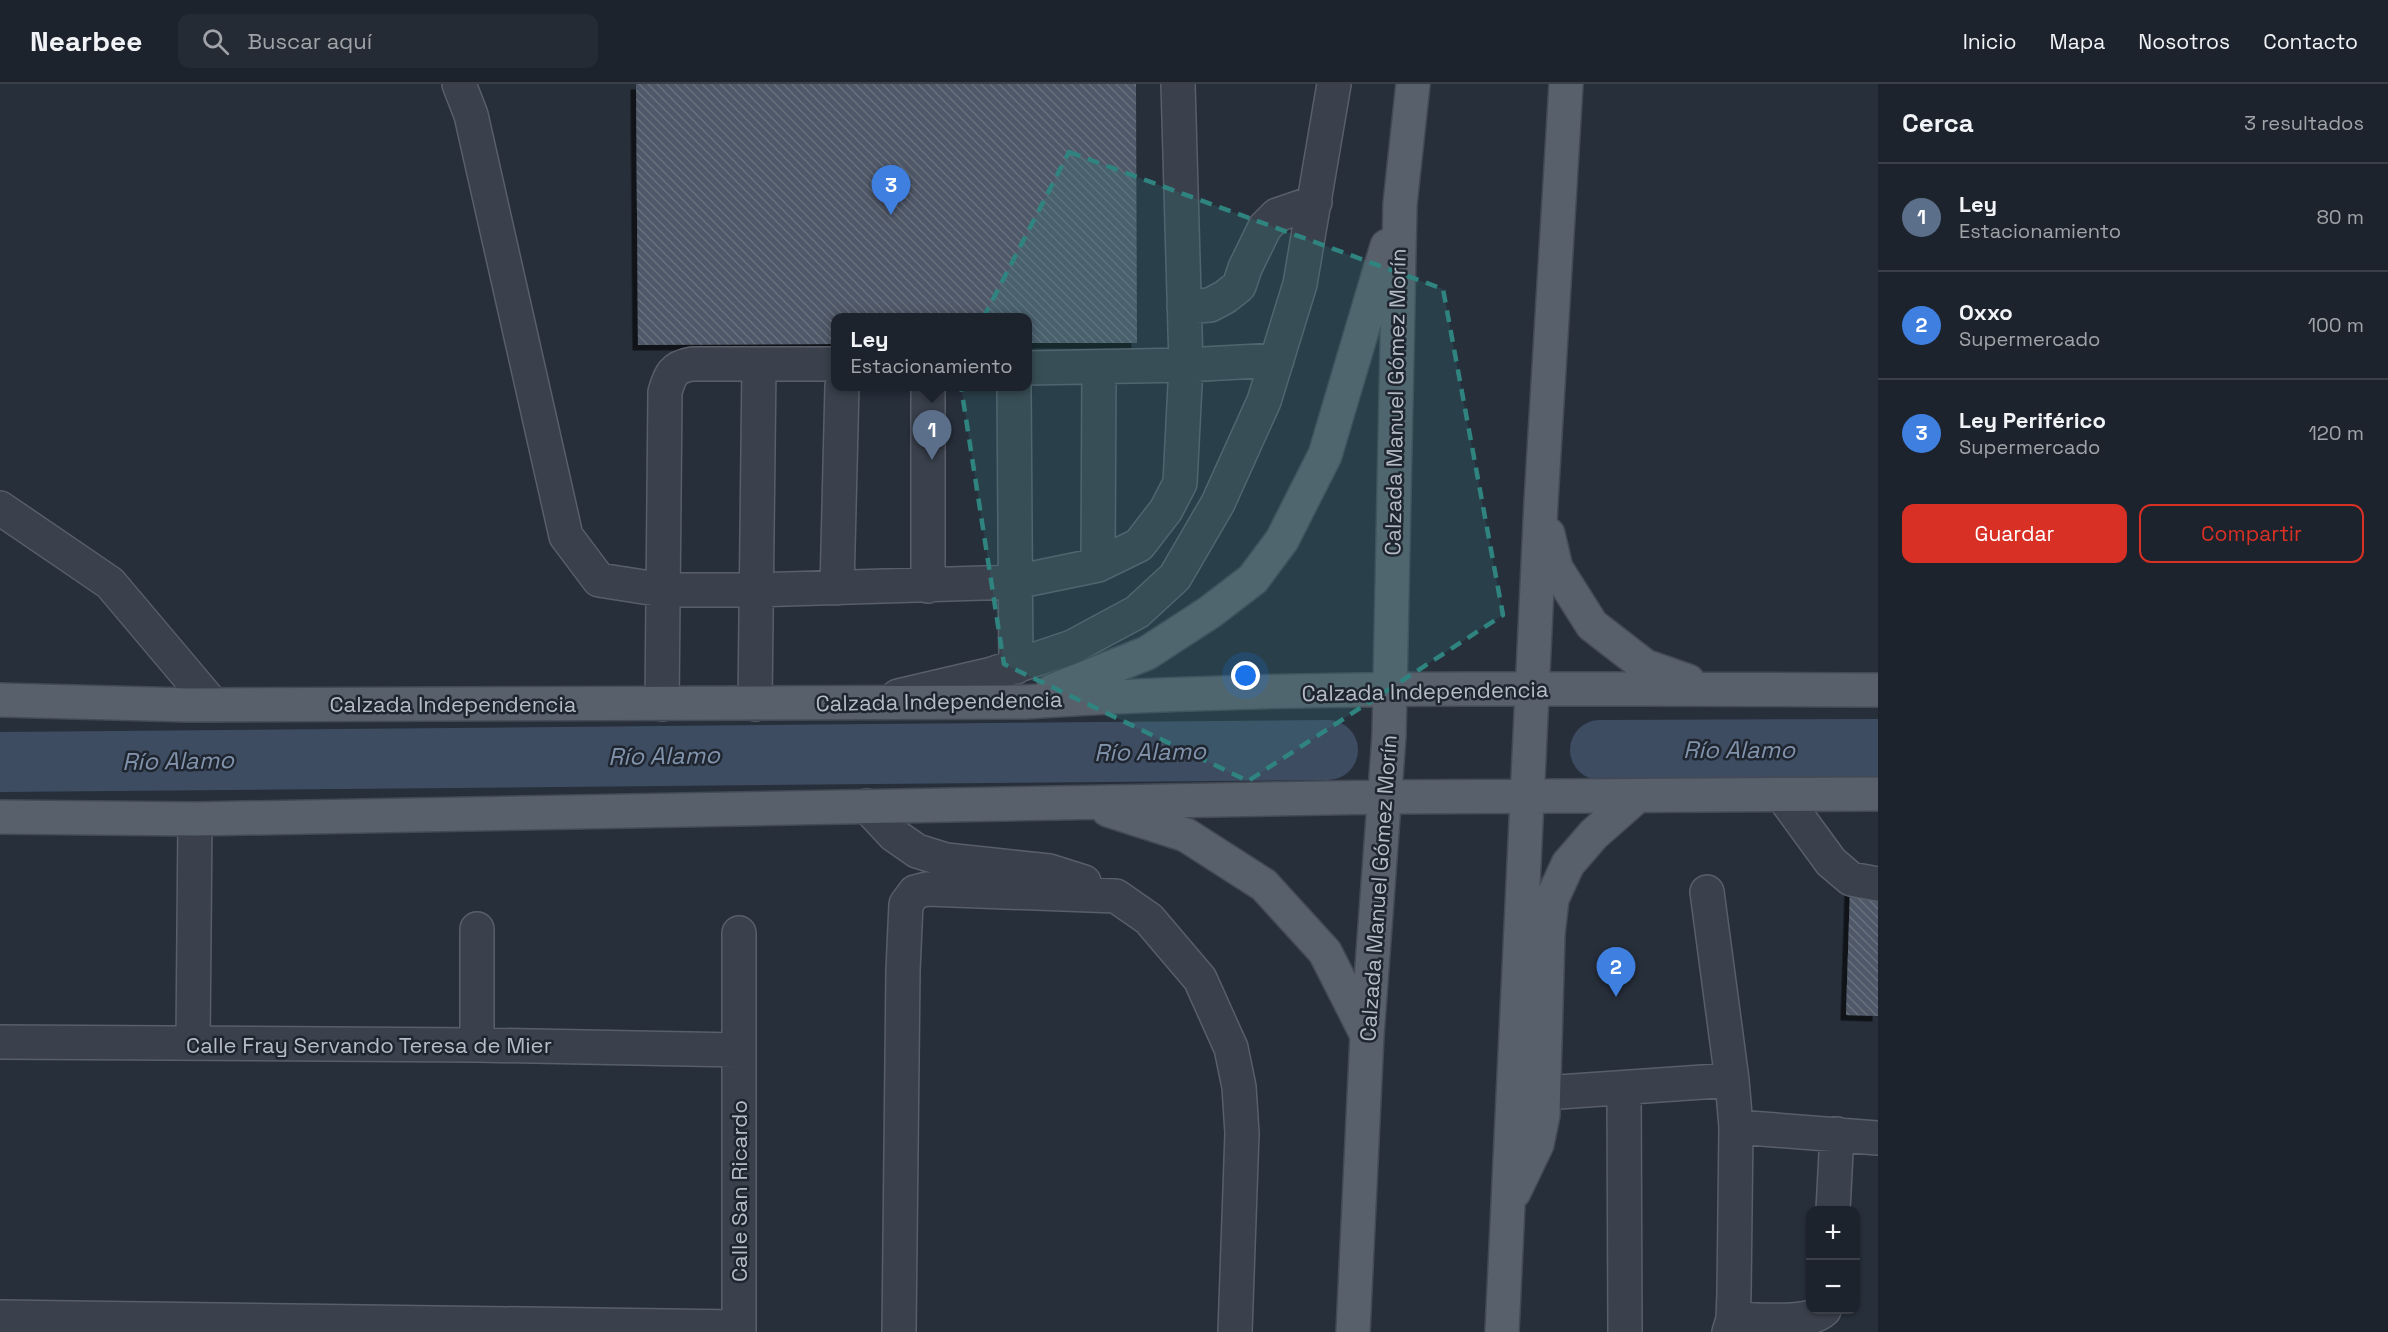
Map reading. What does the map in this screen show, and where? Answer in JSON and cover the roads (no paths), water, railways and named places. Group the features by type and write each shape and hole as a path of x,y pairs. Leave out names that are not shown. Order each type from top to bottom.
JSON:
{"main road":[{"name":"Calzada Manuel Gómez Morín","path":"1353,1331 1367,1035 1389,735 1400,204 1413,84"},
{"path":"1502,1332 1528,796 1531,689 1566,84"},
{"path":"1025,702 1148,653 1210,612 1252,579 1282,540 1325,455 1400,204"},
{"path":"1541,502 1556,568 1592,625 1645,666 1716,690"},
{"name":"Calzada Independencia","path":"0,700 213,705 755,704 1025,702 1129,696 1389,690 1878,690"},
{"path":"0,817 195,819 1384,797 1878,794"},
{"path":"1508,1204 1537,1144 1543,1115 1548,934 1552,899 1568,864 1594,834 1636,797"},
{"path":"1083,802 1186,835 1264,885 1325,952 1367,1035"}],"street":[{"path":"459,84 471,115 566,536 599,580 663,590 757,590 1015,582 1098,565 1139,545 1166,510 1180,483 1186,365 1178,84"},
{"path":"867,703 992,674 1072,647 1137,612 1174,577 1218,503 1264,400 1277,360 1300,284 1334,84"},
{"path":"1184,307 1210,305 1226,297 1239,286 1265,227 1277,215 1315,202"},
{"path":"1032,368 1186,365 1277,360"},
{"path":"662,704 665,392 670,373 681,366 692,364 831,364"},
{"path":"755,704 759,364"},
{"path":"1098,565 1099,367"},
{"path":"837,588 842,391"},
{"path":"928,391 928,586"},
{"path":"1014,391 1016,667"},
{"path":"0,508 110,583 213,705"},
{"path":"1782,795 1831,862 1851,879 1878,884"},
{"path":"867,806 894,835 917,851 946,860 1049,871 1116,896 1149,919 1200,980 1232,1048 1239,1087 1242,1133 1235,1332"},
{"path":"193,1043 195,819"},
{"path":"898,1332 906,904 915,892 927,890 1116,896"},
{"path":"1707,892 1736,1127 1731,1325 1789,1320 1812,1317 1817,1314"},
{"path":"477,929 477,1045"},
{"name":"Calle San Ricardo","path":"739,933 739,1329"},
{"name":"Calle Fray Servando Teresa de Mier","path":"0,1042 477,1045 739,1050"},
{"path":"1544,1093 1732,1080"},
{"path":"1624,1088 1625,1332"},
{"path":"1736,1127 1878,1138"},
{"path":"1833,1206 1837,1134"},
{"path":"0,1317 739,1329"}],"waterway":[{"name":"Río Alamo","path":"1600,750 1878,749"},
{"name":"Río Alamo","path":"0,762 1328,750"}],"place":[{"name":"Ley Periférico","path":"891,215"},
{"name":"Ley","path":"932,460"},
{"name":"Oxxo","path":"1616,997"}]}
